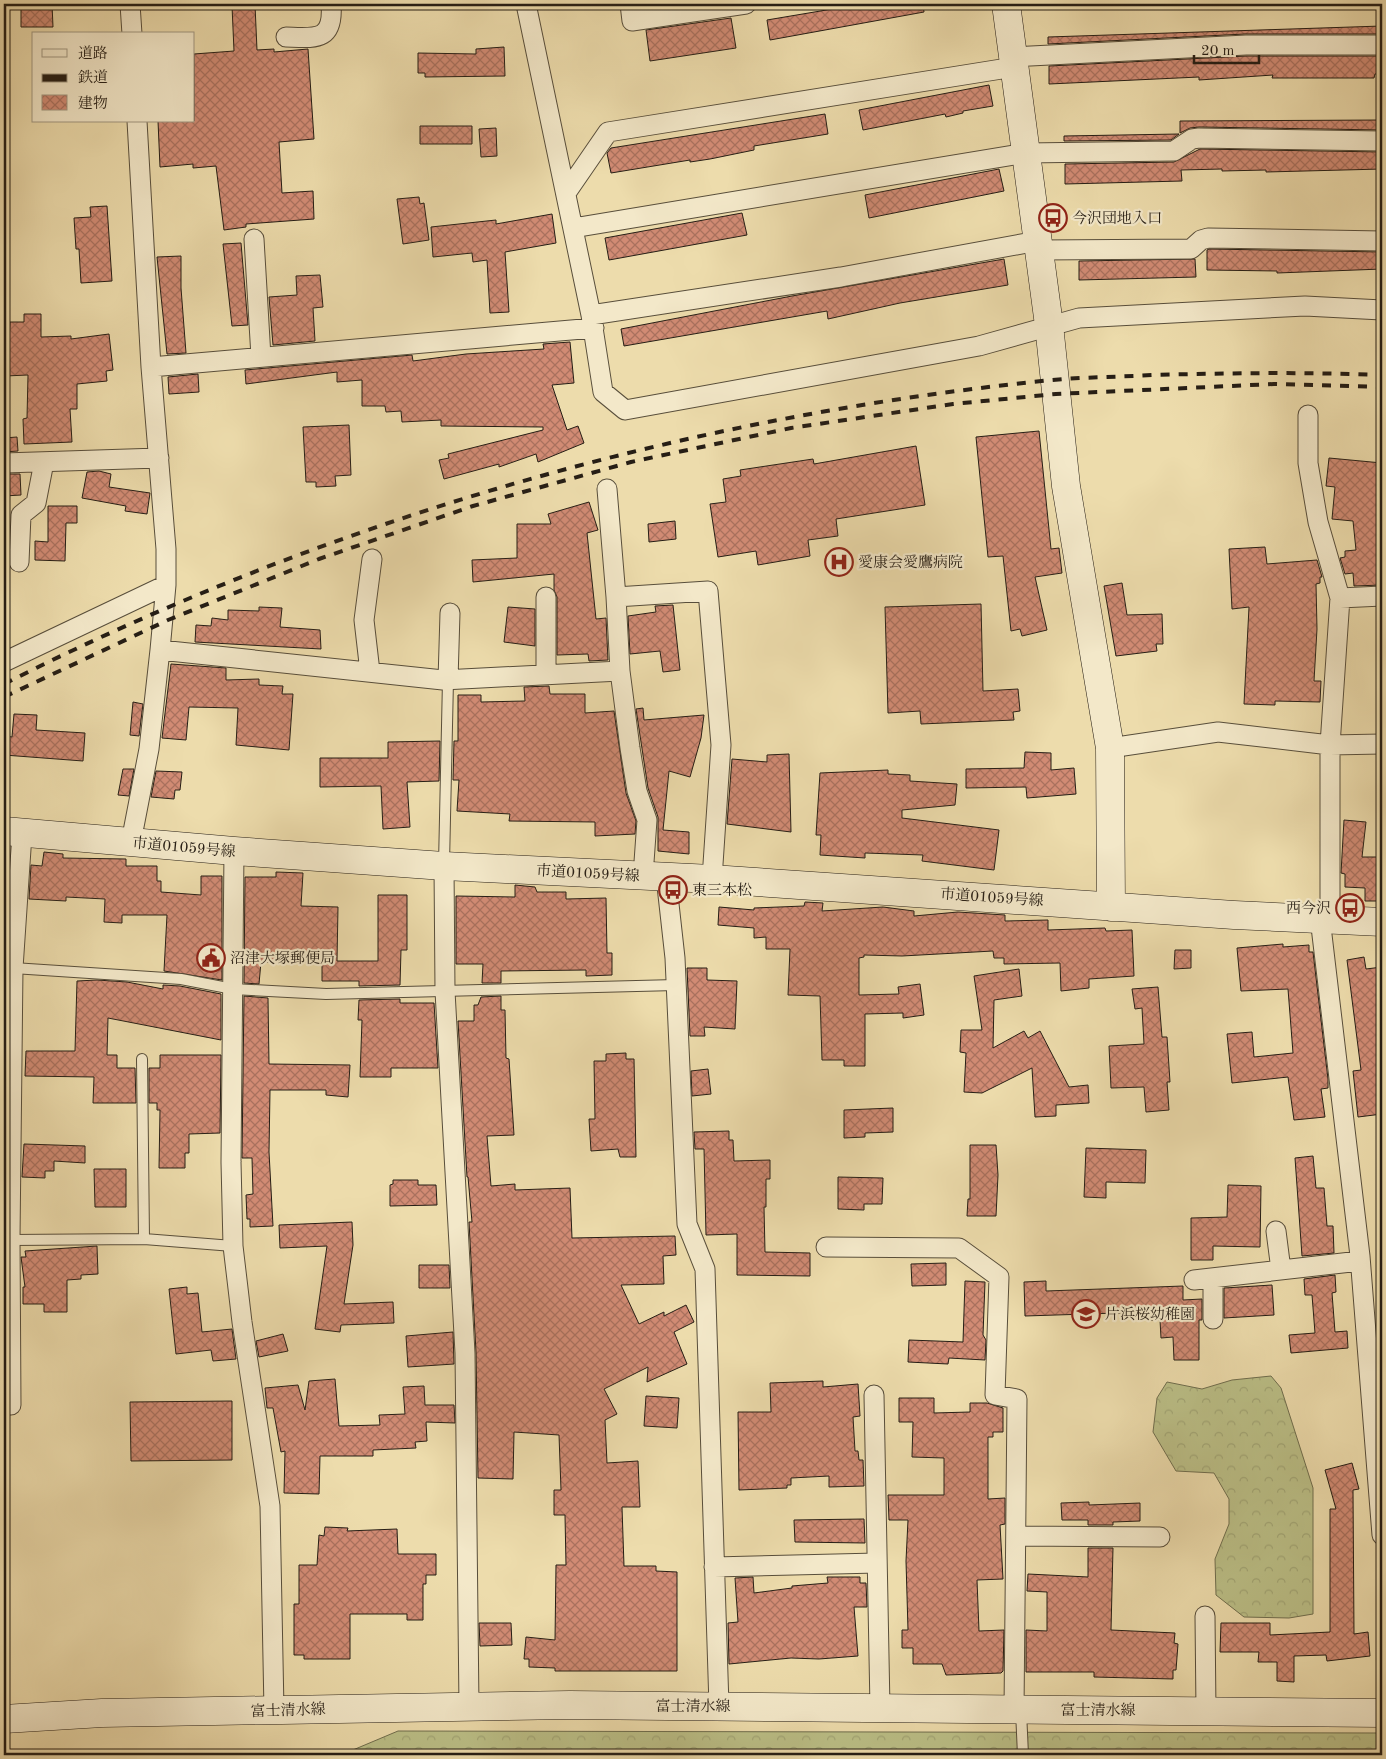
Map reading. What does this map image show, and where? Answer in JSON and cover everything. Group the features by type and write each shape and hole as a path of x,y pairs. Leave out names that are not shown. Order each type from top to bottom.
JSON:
{"street":[{"path":"130,4 132,32"},
{"path":"286,37 317,38 327,30 332,18 331,4"},
{"path":"526,4 593,322 603,392 625,410 979,346 1079,318 1306,306 1382,310"},
{"path":"630,4 632,21 746,4"},
{"path":"1006,4 1049,325 1066,486 1110,748 1111,907"},
{"path":"566,193 608,132 1014,62 1246,44 1382,45"},
{"path":"131,842 148,749 166,585 137,122"},
{"path":"573,228 1026,153 1174,151 1192,139 1199,138 1382,141"},
{"path":"151,367 593,322 841,277 1038,245 1191,249 1201,240 1208,238 1382,242"},
{"path":"254,239 261,357"},
{"path":"1308,416 1308,463 1318,522 1340,598 1330,746 1325,919 1360,1261 1382,1535"},
{"path":"4,463 159,458"},
{"path":"19,562 21,515 36,504 44,462"},
{"path":"607,489 620,671 637,791 647,820 654,877 676,985 687,1224 705,1269 718,1706"},
{"path":"370,672 364,620 372,559"},
{"path":"4,662 166,585"},
{"path":"616,597 708,591 722,745 712,879"},
{"path":"1340,598 1382,596"},
{"path":"546,597 546,675"},
{"path":"448,680 450,613"},
{"path":"160,650 448,680 620,671"},
{"path":"1110,748 1218,732 1330,746 1382,744"},
{"path":"4,1405 11,1405 10,962 13,832"},
{"name":"市道01059号線","path":"13,832 234,851 444,866 712,879 1111,907 1382,922"},
{"path":"234,851 231,1162 233,1246 242,1322 270,1506 274,1710"},
{"path":"444,866 445,991 465,1353 469,1706"},
{"path":"1276,1231 1281,1270"},
{"path":"826,1247 959,1248 999,1277 995,1395 1017,1400 1018,1710"},
{"path":"1194,1280 1360,1261"},
{"path":"1213,1278 1213,1319"},
{"path":"874,1395 880,1708"},
{"path":"1016,1536 1160,1537"},
{"path":"714,1567 877,1563"},
{"path":"1205,1616 1206,1711"},
{"name":"富士清水線","path":"4,1719 102,1713 469,1706 718,1706 1382,1713"}],"lane":[{"path":"444,866 448,680"},
{"path":"10,962 180,979 233,989 326,994 676,985"},
{"path":"142,1059 144,1239"},
{"path":"10,1240 144,1239 233,1246"},
{"path":"1018,1710 1023,1755"}],"green space":[{"path":"1271,1376 1281,1388 1313,1488 1313,1614 1289,1618 1244,1617 1216,1595 1215,1559 1229,1524 1229,1499 1214,1473 1176,1471 1153,1432 1157,1398 1167,1382 1202,1389 1232,1380"},
{"path":"398,1731 1382,1733 1382,1755 341,1755"}],"building":[{"path":"21,4 52,4 53,27 21,27"},
{"path":"862,4 923,4 924,12 770,40 767,20"},
{"path":"255,5 257,50 274,49 274,52 308,49 314,139 279,142 282,193 313,191 314,219 246,224 246,227 224,230 216,166 193,168 193,164 160,167 158,122 195,122 195,54 234,51 232,6"},
{"path":"731,18 736,48 650,61 646,30"},
{"path":"1382,26 1382,34 1245,34 1048,44 1048,37"},
{"path":"504,47 505,76 425,77 425,73 418,73 418,53 476,54 476,49"},
{"path":"1246,56 1382,56 1382,74 1375,74 1374,78 1272,78 1273,75 1199,80 1199,77 1049,84 1049,66"},
{"path":"989,85 993,106 963,111 963,113 946,117 945,114 863,130 859,110"},
{"path":"825,114 828,134 754,146 754,150 710,159 690,162 690,160 611,173 607,153 611,148"},
{"path":"1382,120 1382,130 1199,127 1190,128 1180,133 1180,121"},
{"path":"420,126 472,126 472,144 420,144"},
{"path":"496,128 497,156 481,157 479,129"},
{"path":"1179,134 1171,140 1064,141 1064,136"},
{"path":"1200,149 1382,152 1382,169 1266,172 1266,170 1181,170 1182,181 1065,184 1065,164 1174,162"},
{"path":"999,169 1004,191 869,218 865,195"},
{"path":"419,197 420,204 424,203 429,240 403,244 397,199"},
{"path":"107,206 112,281 81,283 79,249 76,249 74,218 91,217 90,207"},
{"path":"742,213 747,235 609,260 605,238"},
{"path":"552,214 556,243 505,252 509,312 490,313 487,260 473,262 472,253 433,257 431,227 496,220 496,224"},
{"path":"241,243 248,325 232,326 223,244"},
{"path":"1207,250 1382,252 1382,269 1277,273 1277,271 1207,270"},
{"path":"181,256 181,288 186,353 167,354 157,257"},
{"path":"1004,259 1008,285 900,303 828,319 827,311 624,346 621,329 792,296"},
{"path":"1195,259 1196,277 1079,280 1079,261"},
{"path":"320,275 323,307 313,308 315,341 273,345 269,297 297,295 296,276"},
{"path":"24,314 41,314 41,337 71,336 71,339 109,334 113,370 106,371 107,381 77,384 77,409 70,409 72,442 24,444 23,419 27,418 28,375 5,376 4,338 9,338 10,322 24,322"},
{"path":"570,342 574,383 552,385 567,430 578,426 584,443 538,462 536,454 499,467 499,464 444,479 439,460 449,458 448,454 543,430 543,427 441,426 441,420 402,422 401,411 386,412 385,406 362,406 362,380 337,382 337,372 246,384 245,370 412,355 413,361 466,354 544,349 543,344"},
{"path":"198,374 199,392 169,394 168,377"},
{"path":"349,425 351,475 335,476 336,486 316,487 316,482 306,482 303,427"},
{"path":"1039,431 1051,549 1059,548 1062,573 1035,577 1047,630 1022,636 1020,629 1011,631 1003,556 988,557 976,437"},
{"path":"17,437 18,451 4,452 4,438"},
{"path":"916,446 925,505 836,519 838,536 808,540 810,556 758,565 756,551 718,557 710,504 726,502 723,479 741,476 740,470 813,459 814,464"},
{"path":"1329,458 1382,463 1382,501 1378,538 1382,538 1382,585 1354,586 1353,573 1345,574 1340,558 1345,557 1345,551 1356,550 1353,521 1332,519 1335,487 1326,486"},
{"path":"99,471 111,474 109,487 150,493 147,514 125,511 126,506 82,498 87,472"},
{"path":"4,474 20,474 21,495 4,496"},
{"path":"589,502 598,530 587,533 596,619 606,618 608,660 589,661 588,654 557,655 557,597 554,590 554,574 473,582 472,560 517,558 517,524 551,524 548,514"},
{"path":"48,506 77,506 77,523 66,523 65,561 35,560 35,541 48,542"},
{"path":"675,521 676,539 649,542 648,524"},
{"path":"1265,547 1267,564 1317,560 1322,577 1320,577 1320,583 1316,584 1317,629 1314,681 1321,681 1320,702 1275,701 1275,705 1244,704 1249,607 1232,609 1229,549"},
{"path":"1122,583 1127,615 1162,614 1163,644 1156,644 1157,651 1116,656 1104,586"},
{"path":"981,604 983,691 1018,689 1020,711 1013,712 1014,720 921,724 920,711 888,713 885,607"},
{"path":"673,605 680,670 663,672 660,651 630,654 628,616 656,612 655,606"},
{"path":"259,607 282,608 280,627 320,630 321,649 195,642 196,625 211,626 212,618 228,620 228,610 259,611"},
{"path":"508,607 535,609 535,646 504,642"},
{"path":"171,664 226,668 226,680 259,679 259,685 283,686 282,694 293,694 289,750 236,745 238,708 189,707 186,740 162,738"},
{"path":"549,686 550,694 585,694 585,713 614,711 626,793 636,821 635,834 595,836 595,822 509,821 510,814 457,811 459,780 453,780 454,741 458,741 458,695 481,695 481,702 525,701 524,687"},
{"path":"133,702 143,704 139,736 130,735"},
{"path":"643,708 644,720 704,715 701,738 690,777 669,771 663,830 689,832 689,854 658,851 658,817 648,788 636,709"},
{"path":"14,714 37,715 36,730 85,733 83,761 4,755 4,736 12,737"},
{"path":"440,741 439,781 407,782 410,827 383,829 381,786 320,787 320,758 388,758 388,742"},
{"path":"1025,752 1051,753 1051,770 1074,768 1076,794 1027,798 1026,787 966,788 966,769 1024,768"},
{"path":"789,754 791,832 727,824 732,759 767,762 767,755"},
{"path":"123,769 134,769 129,796 118,795"},
{"path":"888,770 888,774 910,775 910,781 957,784 955,805 902,810 902,818 999,830 994,870 922,861 923,855 865,853 865,858 820,855 821,835 816,835 820,773"},
{"path":"156,771 182,772 180,790 175,790 174,799 151,797"},
{"path":"1344,820 1366,822 1362,857 1382,857 1382,901 1365,901 1365,888 1345,887 1345,874 1341,873"},
{"path":"44,852 63,854 63,858 126,859 126,866 157,866 157,881 161,881 161,892 201,895 201,876 222,876 222,980 164,971 167,915 122,915 122,923 104,922 105,899 66,897 66,901 29,899 31,865 42,866"},
{"path":"276,872 303,873 301,906 338,907 337,961 378,961 378,895 407,895 407,950 401,950 400,985 359,986 359,981 322,981 322,962 261,962 259,984 244,983 245,877 276,877"},
{"path":"515,885 535,887 537,892 566,892 566,899 606,898 607,953 612,953 612,975 586,976 586,970 501,971 501,983 482,983 483,964 456,964 456,896 515,897"},
{"path":"805,902 823,903 822,911 883,907 914,911 914,916 958,912 1005,915 1005,921 1048,920 1048,930 1105,928 1106,931 1132,930 1134,976 1089,979 1089,988 1061,991 1060,963 1004,964 1004,958 994,958 993,951 902,956 864,955 864,957 859,958 859,995 899,994 898,987 920,984 924,1015 903,1018 903,1013 865,1014 865,1066 844,1066 844,1060 822,1060 820,996 788,995 790,949 766,949 766,937 754,938 754,928 718,925 719,907 754,910 754,908 804,906"},
{"path":"1283,944 1283,947 1309,945 1309,952 1313,952 1328,1079 1328,1088 1321,1089 1325,1117 1294,1120 1288,1077 1232,1083 1227,1034 1252,1032 1254,1057 1293,1053 1288,989 1241,991 1237,948"},
{"path":"1175,950 1191,950 1191,968 1174,969"},
{"path":"1364,957 1366,969 1382,967 1382,1114 1358,1117 1353,1071 1361,1070 1347,960"},
{"path":"687,968 707,968 707,980 737,981 735,1029 704,1027 705,1036 690,1036"},
{"path":"1019,969 1022,996 994,1000 993,1048 1024,1031 1028,1038 1040,1031 1069,1087 1088,1085 1089,1103 1056,1105 1056,1116 1035,1117 1032,1068 982,1093 964,1092 966,1053 960,1052 961,1030 982,1030 974,976"},
{"path":"77,981 127,982 163,989 163,985 180,986 221,994 221,1040 108,1018 107,1055 117,1055 117,1068 135,1068 136,1103 93,1103 94,1077 25,1076 26,1051 75,1051"},
{"path":"1158,987 1162,1037 1167,1037 1170,1082 1167,1082 1169,1110 1146,1112 1144,1087 1111,1088 1109,1046 1144,1044 1142,1008 1135,1009 1132,989"},
{"path":"244,996 268,998 269,1064 350,1065 348,1097 326,1095 326,1090 270,1090 269,1152 273,1226 250,1227 250,1219 247,1219 246,1195 253,1194 252,1158 242,1158"},
{"path":"501,996 501,1010 505,1010 506,1058 509,1059 514,1135 487,1136 491,1186 515,1184 515,1190 570,1188 572,1238 675,1236 676,1255 663,1256 664,1284 621,1285 639,1324 664,1312 664,1316 686,1305 694,1322 674,1332 687,1364 647,1382 648,1367 604,1389 617,1414 605,1420 607,1463 638,1461 640,1507 622,1507 624,1566 656,1566 656,1571 677,1572 677,1671 555,1671 555,1668 529,1667 529,1659 524,1659 526,1637 555,1640 556,1565 566,1565 565,1515 554,1515 554,1490 561,1490 559,1435 514,1432 513,1479 478,1478 476,1352 469,1222 472,1222 467,1177 458,1021 474,1021 474,1005 478,1005 481,997"},
{"path":"400,999 400,1003 434,1003 438,1068 391,1068 391,1077 360,1077 362,1020 358,1020 359,1000"},
{"path":"626,1053 626,1059 634,1059 636,1157 620,1157 618,1149 591,1151 589,1119 595,1119 594,1061 606,1061 606,1054"},
{"path":"160,1055 221,1055 220,1133 189,1134 189,1153 185,1153 185,1168 159,1168 160,1110 157,1110 157,1103 149,1103 149,1068 160,1068"},
{"path":"708,1069 711,1094 692,1096 691,1071"},
{"path":"893,1108 893,1132 865,1133 865,1137 844,1138 844,1110"},
{"path":"729,1131 729,1140 733,1140 734,1161 770,1160 770,1179 766,1179 766,1207 764,1207 765,1252 810,1253 810,1276 737,1275 737,1234 706,1235 704,1149 695,1149 694,1132"},
{"path":"24,1144 85,1146 85,1163 54,1161 54,1171 45,1171 45,1178 22,1177"},
{"path":"970,1145 996,1145 998,1175 996,1216 967,1216 968,1199 970,1199"},
{"path":"1086,1148 1146,1150 1145,1183 1106,1182 1106,1198 1084,1197"},
{"path":"1313,1156 1316,1188 1324,1188 1327,1226 1333,1226 1334,1253 1302,1256 1295,1158"},
{"path":"94,1169 126,1169 126,1207 95,1207"},
{"path":"838,1177 883,1178 882,1204 864,1204 864,1210 838,1209"},
{"path":"393,1180 418,1180 418,1185 436,1185 437,1205 390,1206 390,1185 393,1184"},
{"path":"1228,1185 1261,1186 1260,1247 1213,1246 1213,1260 1191,1260 1191,1218 1227,1217"},
{"path":"352,1222 353,1245 344,1304 393,1302 394,1323 341,1325 340,1332 315,1329 327,1246 280,1248 279,1225"},
{"path":"97,1246 98,1274 81,1275 81,1279 67,1280 67,1312 44,1312 44,1304 23,1304 23,1287 25,1287 21,1257 26,1257 25,1251"},
{"path":"946,1263 946,1285 912,1286 911,1264"},
{"path":"419,1265 449,1265 450,1288 419,1288"},
{"path":"1335,1275 1336,1292 1332,1293 1335,1332 1347,1331 1348,1348 1291,1353 1289,1335 1315,1333 1312,1295 1305,1295 1304,1279"},
{"path":"965,1281 985,1282 983,1335 986,1340 985,1360 949,1358 948,1364 908,1362 909,1340 963,1342"},
{"path":"1046,1281 1046,1291 1183,1286 1183,1300 1202,1299 1202,1320 1199,1320 1199,1360 1174,1360 1173,1337 1161,1338 1160,1320 1149,1320 1149,1312 1025,1316 1024,1282"},
{"path":"1272,1285 1274,1315 1224,1318 1224,1288"},
{"path":"187,1287 187,1294 198,1293 202,1332 232,1329 236,1359 213,1361 211,1350 176,1354 169,1289"},
{"path":"453,1332 454,1364 408,1367 406,1336"},
{"path":"283,1334 288,1351 259,1357 256,1341"},
{"path":"335,1379 339,1426 380,1425 379,1415 405,1414 403,1387 424,1386 425,1405 454,1405 455,1423 426,1422 427,1441 415,1442 416,1448 373,1450 373,1456 320,1456 319,1494 284,1493 285,1451 281,1452 273,1408 267,1408 265,1388 298,1385 305,1410 309,1381"},
{"path":"823,1381 823,1387 858,1384 860,1416 853,1417 855,1451 858,1451 859,1460 863,1460 864,1486 829,1487 829,1476 791,1478 791,1485 787,1485 787,1488 739,1490 738,1412 771,1412 770,1383"},
{"path":"646,1396 679,1398 677,1428 644,1426"},
{"path":"899,1398 934,1398 934,1413 970,1412 970,1403 987,1403 1003,1408 1003,1432 993,1432 993,1437 988,1437 988,1499 1005,1498 1005,1524 1000,1525 1003,1579 977,1580 979,1631 1004,1630 1003,1671 1001,1673 946,1675 942,1664 913,1664 913,1648 902,1648 902,1630 908,1630 906,1561 908,1520 889,1520 888,1495 944,1495 944,1458 912,1457 913,1422 899,1422"},
{"path":"232,1401 232,1460 131,1461 130,1402"},
{"path":"1352,1463 1359,1489 1353,1490 1354,1634 1368,1632 1370,1656 1327,1661 1326,1655 1294,1656 1294,1682 1277,1681 1277,1662 1258,1662 1259,1652 1220,1652 1221,1623 1270,1623 1270,1635 1330,1632 1330,1509 1336,1509 1325,1470"},
{"path":"1089,1502 1089,1505 1140,1503 1140,1521 1113,1522 1113,1525 1088,1525 1088,1520 1062,1520 1061,1503"},
{"path":"864,1519 865,1543 795,1542 794,1520"},
{"path":"325,1527 348,1528 347,1531 397,1529 398,1554 436,1554 436,1575 426,1575 426,1584 423,1584 423,1620 407,1620 407,1614 350,1614 350,1659 304,1659 304,1655 294,1655 294,1604 299,1604 299,1565 317,1565 319,1535 324,1536"},
{"path":"1088,1548 1113,1548 1111,1630 1175,1633 1174,1643 1178,1644 1176,1670 1173,1670 1173,1679 1094,1677 1094,1672 1026,1672 1026,1630 1047,1631 1047,1592 1027,1591 1028,1574 1088,1577"},
{"path":"753,1577 754,1593 792,1588 792,1586 828,1583 827,1577 860,1577 860,1583 866,1583 867,1607 854,1607 858,1656 819,1659 791,1658 729,1664 728,1623 738,1622 735,1578"},
{"path":"479,1623 511,1623 512,1645 480,1646"}],"railway":[{"path":"4,684 128,625 254,572 383,525 514,484 647,449 781,419 916,397 1052,380 1210,374 1382,375"},
{"path":"4,697 168,620 319,559 473,506 631,462 791,428 953,404 1056,394 1274,384 1382,387"}],"place":[{"name":"今沢団地入口","path":"1053,218"},
{"name":"愛康会愛鷹病院","path":"839,562"},
{"name":"東三本松","path":"673,890"},
{"name":"西今沢","path":"1350,908"},
{"name":"沼津大塚郵便局","path":"211,958"},
{"name":"片浜桜幼稚園","path":"1086,1314"}]}
